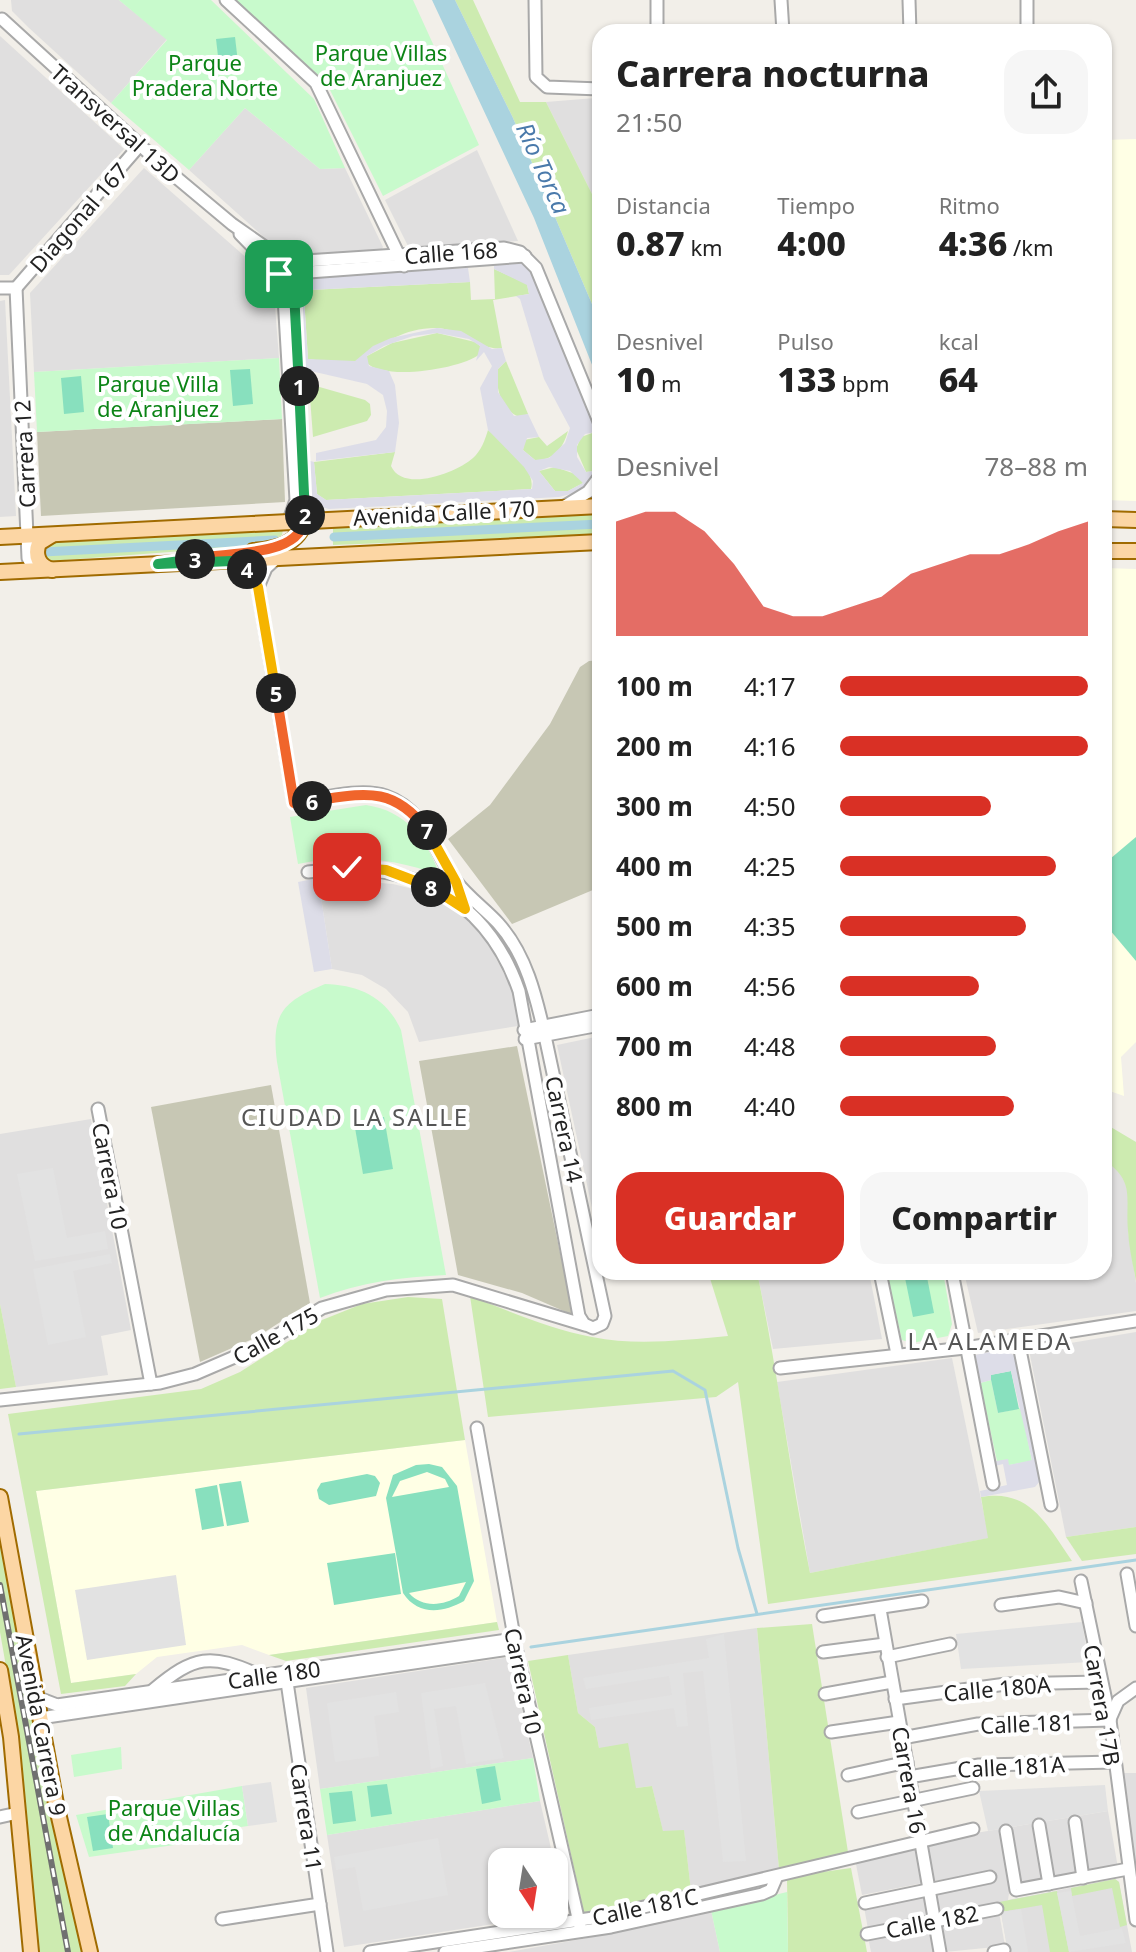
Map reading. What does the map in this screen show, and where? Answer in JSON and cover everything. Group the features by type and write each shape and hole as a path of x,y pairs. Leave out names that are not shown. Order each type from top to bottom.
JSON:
{"main road":[{"name":"Avenida Calle 170","path":"0,537 592,506"},
{"path":"158,564 283,546 299,534 305,519"},
{"path":"1112,519 1136,520"},
{"path":"53,570 42,565 37,549 43,539 58,533"},
{"name":"Avenida Calle 170","path":"0,572 592,542"},
{"path":"1112,551 1136,551"},
{"name":"Avenida Carrera 9","path":"0,1497 40,1718 90,1952"},
{"name":"Avenida Carrera 9","path":"0,1670 31,1952"}],"street":[{"path":"226,0 316,83 401,261"},
{"path":"535,0 536,77 547,87 592,89"},
{"path":"657,0 657,24"},
{"path":"781,0 782,24"},
{"path":"909,0 910,24"},
{"path":"1027,0 1027,24"},
{"name":"Transversal 13D","path":"1,16 140,145 232,224"},
{"name":"Diagonal 167","path":"16,288 140,145"},
{"path":"232,224 267,250 298,267 294,292 305,519"},
{"path":"232,224 281,277"},
{"name":"Calle 168","path":"281,277 297,278 309,272 504,248 525,256 536,268 592,404"},
{"name":"Calle 168","path":"290,262 401,261"},
{"path":"289,520 296,500 281,266 290,262"},
{"path":"0,288 16,288"},
{"name":"Carrera 12","path":"16,288 28,558 34,570"},
{"path":"564,507 592,487"},
{"path":"258,587 266,568 277,558"},
{"path":"232,561 247,569 258,587 294,803 370,793 387,796 420,821 456,882 465,909"},
{"path":"308,872 347,867 386,870 423,882 465,909 485,927 508,959 519,991 579,1316 584,1324 593,1328"},
{"name":"Carrera 14","path":"456,882 501,926 518,952 535,989 592,1255"},
{"path":"525,1035 592,1017"},
{"path":"544,1031 592,1026"},
{"name":"Carrera 10","path":"98,1109 151,1384"},
{"name":"Carrera 14","path":"593,1328 602,1324 605,1316 597,1280"},
{"path":"882,1280 897,1354"},
{"path":"953,1280 993,1484"},
{"name":"Calle 175","path":"0,1400 151,1384 228,1362 322,1308 386,1290 453,1285 593,1328"},
{"path":"780,1368 965,1348 1136,1321"},
{"path":"1018,1340 1051,1505"},
{"name":"Carrera 10","path":"477,1428 515,1644 580,1926"},
{"path":"1127,1574 1136,1626"},
{"name":"Carrera 17B","path":"1081,1581 1099,1682 1110,1720 1136,1920"},
{"path":"1001,1605 1059,1597 1086,1603"},
{"path":"823,1616 922,1601"},
{"name":"Carrera 16","path":"880,1609 940,1952"},
{"name":"Calle 180","path":"36,1697 57,1705 515,1644"},
{"name":"Calle 180","path":"40,1718 287,1682 515,1644"},
{"path":"823,1652 885,1644"},
{"path":"887,1657 950,1644"},
{"path":"151,1692 183,1665 224,1660 260,1676"},
{"name":"Carrera 11","path":"287,1682 327,1952"},
{"path":"825,1694 892,1682"},
{"name":"Calle 180A","path":"895,1699 1006,1684 1099,1682"},
{"path":"1110,1720 1118,1701 1136,1688"},
{"name":"Calle 181","path":"902,1738 978,1724 1110,1720"},
{"path":"831,1732 899,1722"},
{"path":"848,1775 907,1762"},
{"name":"Calle 181A","path":"909,1777 979,1765 1114,1762"},
{"path":"858,1812 973,1788"},
{"path":"0,1817 18,1813"},
{"path":"1075,1822 1083,1878"},
{"path":"1039,1825 1049,1884"},
{"name":"Calle 181C","path":"445,1952 580,1926 973,1829"},
{"path":"1006,1831 1016,1890 1083,1878 1131,1875"},
{"path":"865,1903 990,1877"},
{"path":"222,1919 320,1904"},
{"name":"Calle 182","path":"867,1934 997,1909"},
{"name":"Calle 181C","path":"370,1952 580,1926"}],"shaded area":[{"path":"11,0 119,0 167,39 111,103 12,11"},
{"path":"0,36 124,149 9,275 0,275"},
{"path":"592,98 592,194 546,102"},
{"path":"245,108 320,169 345,168 383,247 380,252 294,256 276,248 189,170"},
{"path":"1136,139 1136,501 1112,500 1112,140"},
{"path":"477,150 518,241 409,248 385,200"},
{"path":"144,168 273,281 279,358 34,372 30,293"},
{"path":"516,263 528,265 535,274 592,413 592,433 585,434 577,445 577,457 586,472 592,471 592,480 578,492 559,497 329,509 315,505 309,495 307,460 314,462 317,494 326,500 532,489 533,481 524,467 488,430 480,388 492,366 484,352 476,361 480,346 469,339 437,333 413,336 367,356 369,366 389,371 395,385 399,423 395,452 316,461 316,453 376,440 386,427 387,411 383,395 367,384 302,369 299,281 308,276 468,268 470,282 309,290 304,297 308,359 355,361 373,346 391,338 437,328 461,331 492,349 502,348 506,361 498,369 498,392 514,416 528,414 539,437 527,438 523,450 535,460 549,458 565,443 570,428 544,379 520,299 516,296 529,294 527,285 494,269 494,264","holes":["549,467 570,471 583,483 568,491 555,491 539,471"]},
{"path":"5,300 16,516 0,517 0,301"},
{"path":"282,419 285,502 41,516 37,432"},
{"path":"1112,568 1136,569 1136,1042 1121,1057 1124,1096 1112,1092"},
{"path":"592,661 592,890 512,924 448,839 490,805 550,724 580,667"},
{"path":"318,878 393,884 429,893 460,911 485,937 513,991 518,1026 419,1042 408,1012 386,989 362,975 332,969"},
{"path":"318,878 332,969 314,972 298,882"},
{"path":"592,1038 592,1208 557,1045"},
{"path":"517,1046 573,1315 522,1293 458,1275 419,1061"},
{"path":"271,1085 310,1303 257,1337 200,1362 151,1107"},
{"path":"91,1119 131,1330 101,1336 108,1375 16,1387 0,1304 0,1134"},
{"path":"1112,1166 1121,1172 1129,1193 1128,1231 1136,1283 1136,1311 978,1333 966,1280 1112,1280"},
{"path":"53,1168 67,1238 105,1231 108,1249 35,1261 17,1174"},
{"path":"110,1254 112,1263 73,1271 86,1337 48,1345 33,1269"},
{"path":"759,1280 871,1280 882,1339 773,1349"},
{"path":"1136,1332 1136,1527 1066,1537 1029,1350"},
{"path":"1004,1349 1015,1356 1040,1481 1035,1487 981,1497 980,1491 1007,1485 1003,1464 995,1466 972,1362 975,1355","holes":["1011,1371 1032,1460 1009,1465 1008,1459 996,1461 980,1383 991,1380 991,1375"]},
{"path":"952,1358 989,1538 810,1573 777,1382"},
{"path":"465,1440 497,1622 269,1655 242,1645 157,1657 136,1674 71,1683 36,1491"},
{"path":"176,1575 186,1645 87,1660 75,1590"},
{"path":"1082,1622 1089,1662 961,1669 956,1634"},
{"path":"757,1628 779,1869 691,1891 684,1831 663,1832 652,1786 636,1788 599,1748 595,1727 578,1713 568,1655"},
{"path":"724,1634 746,1861 723,1862 703,1671 683,1673 688,1726 677,1727 674,1708 591,1720 589,1708 672,1695 669,1676 586,1689 583,1678 709,1658 706,1639"},
{"path":"510,1657 533,1758 320,1789 306,1688"},
{"path":"485,1683 504,1758 466,1764 456,1706 434,1709 443,1766 431,1769 421,1693"},
{"path":"396,1692 399,1712 374,1716 379,1756 335,1762 327,1703"},
{"path":"1120,1773 1136,1773 1136,1864 1135,1864"},
{"path":"271,1782 277,1822 248,1826 242,1786"},
{"path":"1105,1785 1108,1811 988,1831 979,1791"},
{"path":"540,1801 551,1848 488,1848 488,1925 344,1947 327,1835"},
{"path":"1108,1811 1118,1868 1010,1887 1008,1900 1115,1879 1119,1882 1132,1952 1008,1952 999,1902 939,1914 935,1893 996,1879 994,1870 934,1881 927,1841"},
{"path":"438,1838 448,1895 363,1911 355,1867 336,1870 334,1857"},
{"path":"916,1847 923,1883 862,1895 855,1859"},
{"path":"1071,1891 1080,1936 1122,1928 1126,1943 1069,1952 1057,1893"},
{"path":"926,1894 931,1917 868,1929 864,1907"},
{"path":"1021,1909 1028,1952 1008,1952 1001,1912"},
{"path":"711,1910 720,1952 509,1952 587,1938"},
{"path":"999,1912 1005,1946 945,1952 940,1922"},
{"path":"932,1926 936,1952 871,1952 868,1937"}],"green space":[{"name":"Parque Pradera Norte","path":"119,0 211,0 314,99 345,168 320,169 245,108 189,170 111,103 167,40"},
{"name":"Parque Villas de Aranjuez","path":"234,0 413,0 479,145 383,196 326,82"},
{"path":"455,0 473,0 520,102 546,102 592,194 592,304 513,118"},
{"path":"235,37 239,71 220,73 216,39"},
{"path":"494,269 527,284 529,294 493,300 502,348 488,347 447,329 426,328 395,337 353,362 308,359 304,297 309,290 470,282 471,300 495,299"},
{"path":"437,333 475,342 480,346 480,354 457,364 423,371 390,371 367,363 367,356 392,343"},
{"name":"Parque Villa de Aranjuez","path":"279,358 282,419 37,432 34,372"},
{"path":"506,361 528,414 520,417 508,410 499,391 498,369"},
{"path":"250,369 253,404 233,406 230,370"},
{"path":"81,376 84,412 64,414 61,378"},
{"path":"309,384 365,400 370,404 371,415 367,421 313,437"},
{"path":"488,430 524,464 531,489 326,500 317,494 314,462 395,452 391,466 397,474 406,478 430,478 473,458"},
{"path":"568,431 560,448 552,456 535,460 523,450 524,440 539,437 547,446"},
{"path":"592,433 592,471 586,472 576,449 581,437"},
{"path":"555,467 578,475 583,483 568,491 555,491 539,471"},
{"path":"592,511 592,535 333,545 333,525"},
{"path":"284,524 282,535 264,545 51,561 44,558 41,548 51,542"},
{"path":"366,805 393,813 404,820 421,839 440,875 370,859 335,859 298,864 290,817"},
{"path":"1136,837 1136,961 1112,932 1112,857"},
{"path":"325,984 349,987 370,995 388,1009 401,1030 446,1275 382,1281 320,1298 277,1062 276,1032 278,1021 289,1004"},
{"path":"384,1117 393,1169 363,1174 354,1122"},
{"path":"1112,1128 1136,1142 1136,1281 1129,1237 1127,1191 1114,1168"},
{"path":"710,1280 758,1280 810,1573 988,1538 981,1497 998,1496 1012,1498 1036,1512 1072,1561 768,1604 738,1382 716,1397 488,1417 470,1296 576,1334 609,1340 660,1341 728,1336"},
{"path":"888,1280 944,1280 952,1324 948,1336 912,1343 902,1340"},
{"path":"905,1280 928,1280 934,1313 913,1317"},
{"path":"408,1297 442,1299 465,1440 36,1491 71,1683 136,1674 125,1686 61,1694 8,1414 201,1389 240,1372 322,1320 362,1304"},
{"path":"0,1304 16,1387 0,1389"},
{"path":"1011,1371 1019,1409 998,1413 990,1375"},
{"path":"991,1380 998,1413 1021,1408 1032,1461 1009,1465 997,1461 980,1383"},
{"path":"416,1465 442,1467 457,1486 474,1581 464,1601 439,1610 416,1606 403,1593 386,1498 393,1475","holes":["427,1472 445,1479 449,1487 392,1497 400,1481","466,1582 459,1596 446,1602 426,1603 409,1593"]},
{"path":"367,1474 375,1476 380,1483 376,1496 329,1505 319,1499 317,1490 321,1483"},
{"path":"241,1481 249,1522 227,1526 219,1484"},
{"path":"217,1485 224,1526 202,1530 195,1489"},
{"path":"1136,1527 1136,1554 1082,1561 1066,1537"},
{"path":"0,1540 49,1811 83,1952 39,1952 16,1724 0,1632"},
{"path":"395,1553 401,1594 334,1605 327,1563"},
{"path":"497,1622 499,1630 286,1661 269,1655"},
{"path":"812,1624 848,1852 779,1869 757,1628"},
{"path":"568,1655 578,1713 595,1727 599,1748 628,1743 636,1788 652,1786 663,1831 684,1830 691,1891 584,1913 528,1661"},
{"path":"121,1747 122,1769 74,1777 71,1755"},
{"path":"533,1758 540,1801 327,1835 320,1789"},
{"path":"495,1766 501,1800 482,1804 476,1769"},
{"path":"387,1784 392,1814 371,1817 367,1786"},
{"name":"Parque Villas de Andalucía","path":"242,1786 248,1826 207,1832 203,1841 89,1857 76,1815"},
{"path":"352,1791 356,1821 333,1824 329,1793"},
{"path":"108,1814 113,1848 93,1851 87,1817"},
{"path":"851,1868 867,1952 788,1952 787,1877"},
{"path":"1115,1879 1119,1882 1127,1925 1120,1927 1112,1888 1072,1896 1071,1888"},
{"path":"1057,1891 1069,1952 1050,1952 1042,1905 1001,1912 999,1902"},
{"path":"787,1892 788,1952 720,1952 711,1910"}],"water":[{"path":"432,0 455,0 513,118 592,304 592,365 534,218"}],"waterway":[{"path":"334,537 592,524"},
{"path":"43,552 275,540"},
{"path":"19,1434 673,1371 705,1390 738,1548 757,1614"},
{"path":"531,1647 1136,1560"}],"railway":[{"path":"0,1585 68,1952"}],"district":[{"name":"CIUDAD LA SALLE","path":"355,1116"},
{"name":"LA ALAMEDA","path":"990,1340"}],"route":[{"path":"279,274 287,282 296,279 303,527 289,543 276,548 221,553 158,564 232,561 247,569 258,587 294,803 370,793 387,796 400,804 417,818 433,840 456,882 465,909 457,901 423,882 386,870 347,867"}],"water label":[{"name":"Río Torca","path":"544,168"}]}
